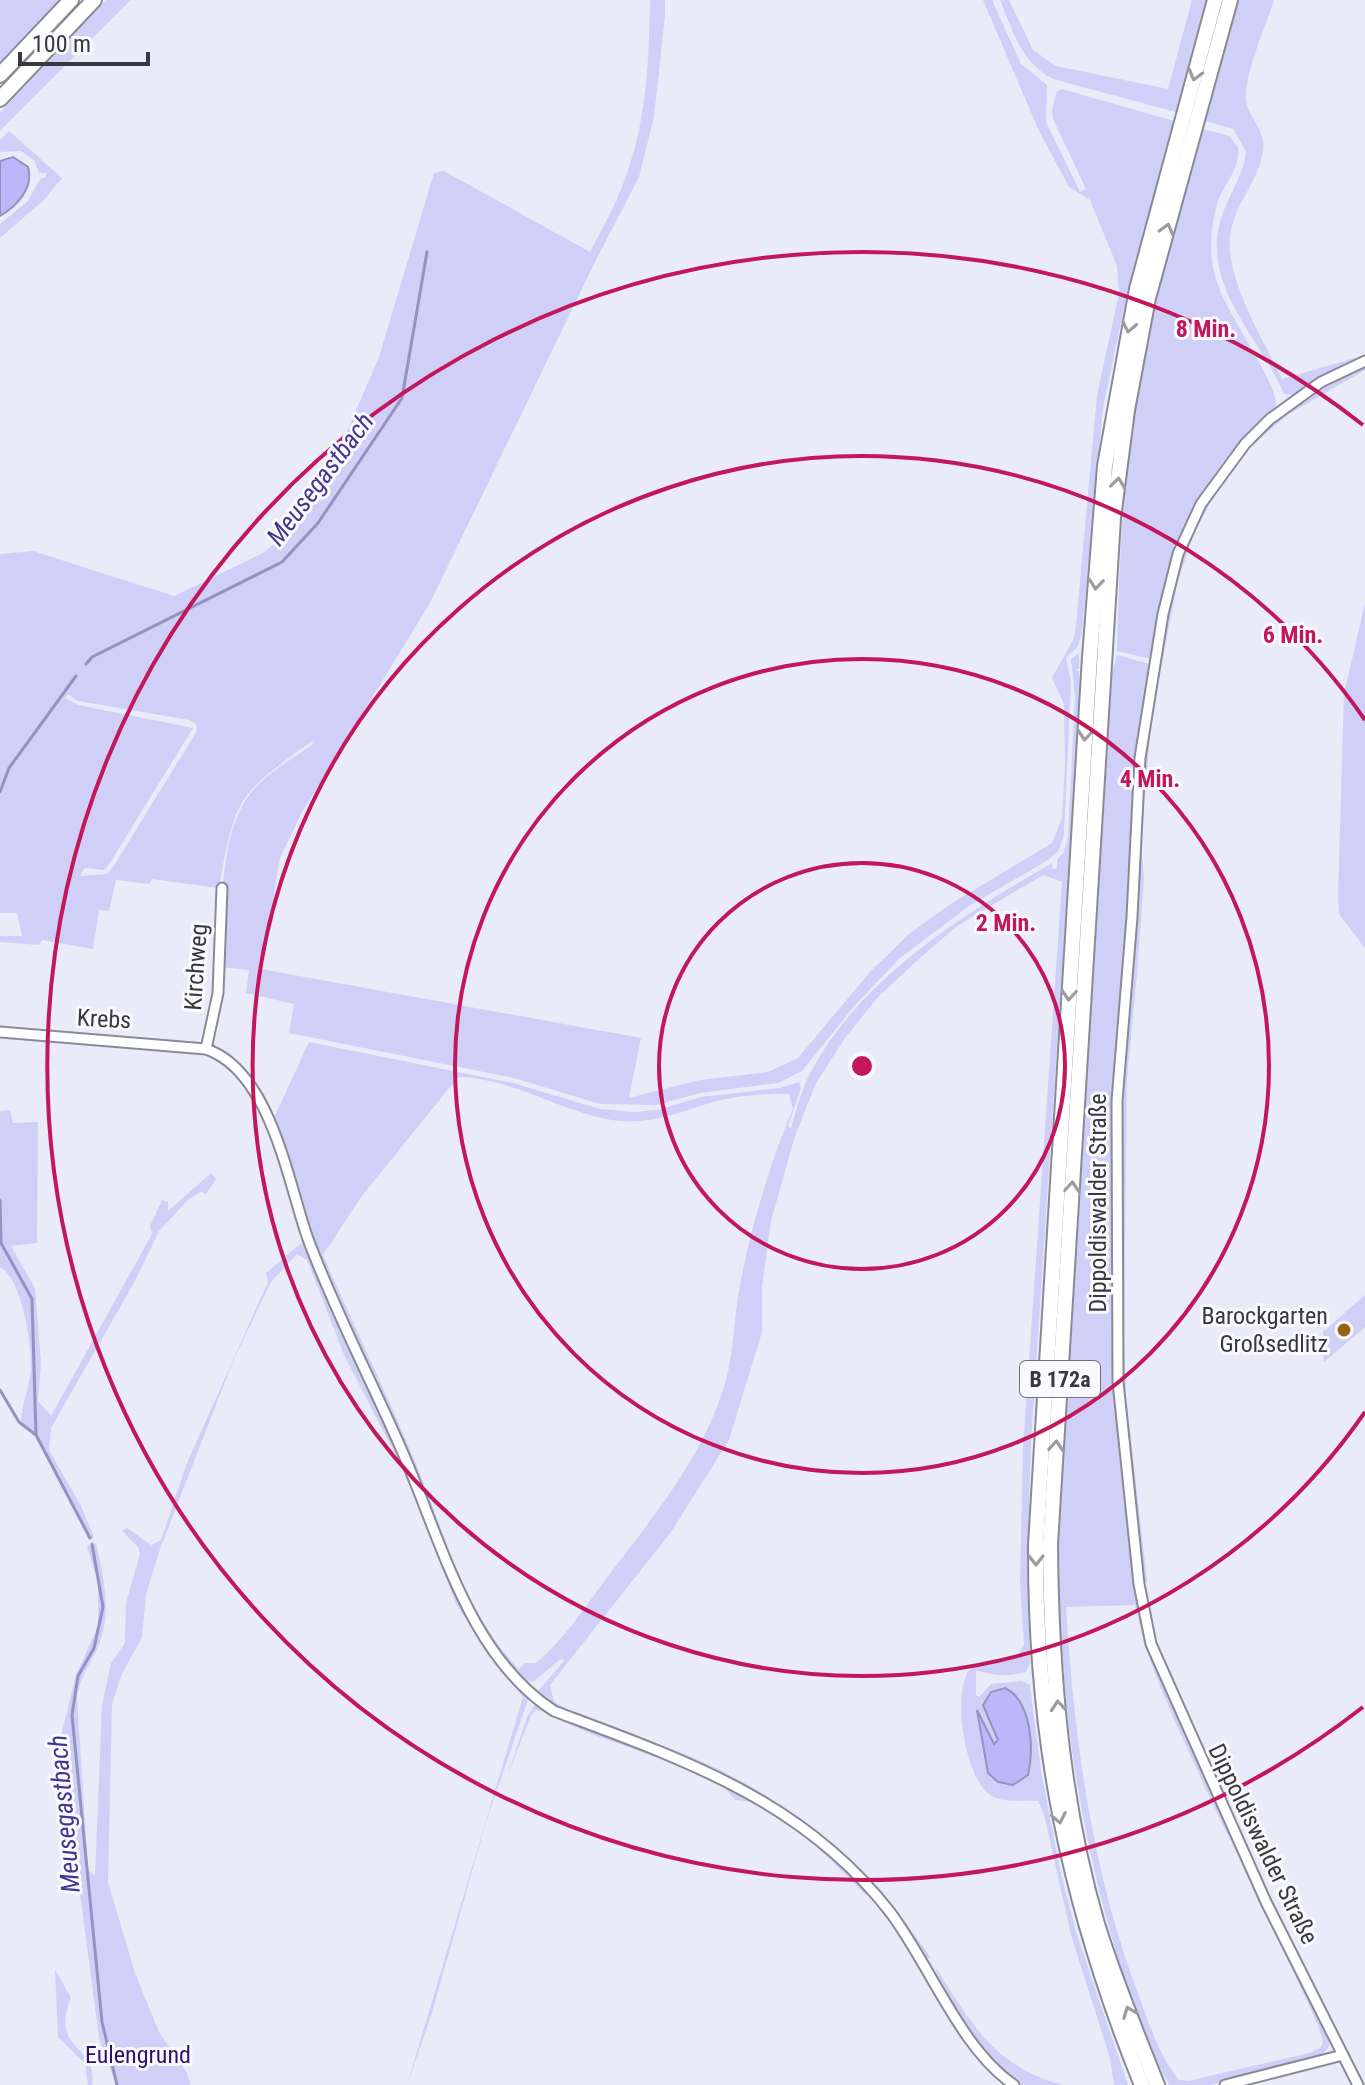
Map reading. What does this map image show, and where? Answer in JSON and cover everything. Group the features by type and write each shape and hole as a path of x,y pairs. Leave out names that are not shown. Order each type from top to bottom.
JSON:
{"highway":[{"path":"0,75 71,0"},
{"path":"0,99 94,0"},
{"name":"B 172a","path":"1157,2085 1097,1923 1070,1806 1050,1618 1050,1544 1098,652 1105,466 1124,350 1215,0"},
{"name":"B 172a","path":"1142,2085 1107,1999 1070,1875 1056,1808 1039,1677 1036,1618 1050,1299 1098,652 1113,518 1127,410 1145,312 1230,0"}],"street":[{"name":"Dippoldiswalder Straße","path":"1358,2085 1260,1889 1151,1644 1139,1584 1118,1382 1117,1101 1132,917 1140,758 1163,614 1178,554 1201,504 1245,444 1270,419 1321,382 1365,361"},
{"name":"Kirchweg","path":"206,1049 218,993 222,888"},
{"name":"Krebs","path":"0,1032 206,1049"},
{"path":"206,1049 217,1052 239,1072 266,1116 288,1166 309,1241 414,1476 456,1589 486,1638 534,1698 554,1711 697,1765 764,1801 838,1856 888,1910 970,2037 991,2065 1014,2085"},
{"path":"1225,2085 1343,2055"}],"green space":[{"path":"0,0 59,0 0,62"},
{"path":"106,0 131,0 0,131 0,113"},
{"path":"650,0 665,0 665,16 654,117 639,177 430,603 302,812 280,858 261,969 641,1038 629,1098 700,1080 768,1072 798,1058 870,972 909,934 949,905 1052,843 1062,818 1065,764 1064,704 1052,678 1074,638 1097,395 1119,293 1117,266 1090,200 1069,187 1039,131 983,0 992,0 1021,64 1047,85 1046,122 1080,192 1086,189 1053,119 1057,91 1062,89 1174,121 1129,285 1103,408 1082,632 1078,646 1066,658 1071,682 1064,834 1059,850 1048,860 969,906 900,958 855,1005 802,1071 778,1083 700,1093 656,1105 600,1104 514,1078 289,1033 294,1004 246,993 249,970 220,967 224,877 232,831 240,811 264,779 313,744 312,741 268,774 243,801 230,834 219,888 152,879 149,884 116,880 109,911 99,910 93,949 42,940 39,945 0,942 0,936 22,936 17,913 0,913 0,554 33,551 174,596 263,553 288,532 330,471 379,357 434,173 444,171 590,252 621,189 640,126 646,85","holes":["68,694 78,701 189,720 196,724 197,731 107,874 80,876 85,868 104,870 108,866 193,728 78,705 65,698"]},
{"path":"1000,0 1009,0 1033,50 1056,66 1168,89 1192,0 1208,0 1176,112 1053,79 1042,72 1026,55 1014,35"},
{"path":"1239,0 1274,0 1247,83 1246,102 1262,135 1263,151 1231,230 1232,266 1238,286 1282,379 1365,355 1294,395 1284,394 1239,316 1221,275 1217,254 1220,221 1242,169 1246,151 1233,129 1206,121"},
{"path":"1203,129 1229,136 1238,147 1237,162 1215,212 1211,238 1212,264 1219,288 1267,378 1276,405 1265,421 1222,464 1195,510 1168,582 1151,659 1117,651 1125,487 1144,355"},
{"path":"9,131 62,178 44,200 0,238 0,224 28,201 40,179 46,177 46,173 39,173 34,160 21,151 0,152 0,140"},
{"path":"1365,366 1365,370 1289,414 1293,405"},
{"path":"1280,414 1289,414 1252,445 1222,483 1195,530 1177,584 1151,722 1141,843 1144,878 1127,1079 1124,1339 1126,1395 1147,1581 1143,1583 1124,1396 1121,1324 1122,1079 1136,933 1143,761 1168,613 1182,554 1205,505 1234,461"},
{"path":"1365,603 1365,948 1339,914 1338,897 1344,694"},
{"path":"1079,653 1079,669 1076,670 1079,671 1080,697 1031,1443 1027,1571 1030,1663 1026,1672 1013,1675 995,1675 976,1670 976,1695 979,1697 991,1684 1021,1681 1030,1685 1041,1771 1061,1874 1077,1935 1128,2085 1114,2085 1110,2058 1071,1935 1044,1814 1038,1801 1000,1799 989,1794 980,1784 967,1751 961,1711 966,1677 973,1666 988,1660 1016,1658 1024,1645 1020,1582 1023,1448 1062,882 1043,875 957,926 878,997 845,1038 816,1083 794,1139 771,1221 762,1286 762,1332 729,1440 671,1532 550,1685 554,1702 732,1776 798,1818 828,1842 883,1896 931,1958 927,1958 854,1869 766,1798 698,1762 555,1707 540,1696 539,1690 564,1661 562,1658 533,1682 521,1679 488,1636 460,1588 416,1474 310,1238 290,1164 273,1120 309,1042 513,1083 600,1109 634,1112 658,1110 701,1097 780,1088 799,1082 801,1088 788,1126 791,1128 808,1077 833,1036 887,977 984,904 1052,863 1052,869 1057,869 1057,860 1064,852 1068,837 1075,696 1071,659","holes":["458,1077 479,1079 619,1121 654,1119 719,1101 759,1095 789,1094 793,1109 753,1226 738,1297 726,1381 700,1443 656,1513 573,1623 536,1663 525,1663 519,1669 485,1625 460,1577 409,1446 323,1255 361,1197"]},
{"path":"1117,655 1150,664 1136,762 1130,909 1119,1027 1114,1326 1150,1652 1239,1858 1159,1684 1135,1605 1066,1607 1086,1796 1106,1889 1133,1980 1152,2032 1179,2080 1188,2081 1309,2053 1320,2048 1323,2042 1304,1994 1242,1865 1329,2039 1326,2050 1313,2060 1291,2061 1282,2067 1210,2085 1169,2085 1141,2026 1121,1967 1089,1848 1069,1727 1063,1666 1058,1542 1112,673"},
{"path":"10,1110 13,1123 38,1122 37,1243 11,1246 35,1288 41,1363 38,1401 51,1416 152,1234 150,1226 162,1200 168,1202 168,1211 211,1173 216,1179 206,1194 201,1192 188,1200 159,1231 135,1281 51,1428 49,1450 81,1506 94,1537 89,1540 36,1437 21,1421 31,1372 31,1355 19,1297 8,1274 0,1267 0,1111"},
{"name":"Eulengrund","path":"305,1240 410,1476 453,1589 482,1639 528,1700 486,1822 431,2016 407,2085 523,1697 457,1606 408,1479 345,1357 307,1260 297,1254 271,1282 233,1361 160,1549 146,1594 142,1637 122,1674 112,1704 108,1882 135,1973 159,2032 186,2071 191,2085 116,2085 99,2038 60,1740 76,1675 98,1626 98,1583 87,1546 96,1543 106,1599 102,1637 77,1696 88,1870 95,1876 102,1705 111,1663 125,1643 126,1603 140,1554 138,1547 122,1531 127,1528 151,1545 161,1540 187,1463 268,1282 266,1273"},
{"name":"Barockgarten Großsedlitz","path":"1365,1295 1365,1327 1324,1362 1323,1332"},
{"path":"535,1705 572,1723 696,1768 767,1810 735,1800 722,1784 694,1770 591,1734 536,1710 531,1715 507,1777 527,1717"},
{"path":"774,1813 795,1826 868,1891 867,1896 824,1853"},
{"path":"936,1968 974,2025 1002,2055 1039,2077 1063,2085 1025,2085 1014,2079 972,2033 947,1995"},
{"path":"55,1969 71,1998 66,2028 88,2062 92,2085 88,2085 85,2064 58,2037"}],"shaded area":[{"path":"13,157 28,167 29,182 18,202 0,216 0,161"},
{"path":"1005,1688 1021,1703 1030,1739 1028,1775 1013,1785 998,1782 988,1773 977,1710 994,1744 998,1740 983,1705 991,1692"}],"waterway":[{"name":"Meusegastbach","path":"86,664 92,657 282,562 318,523 402,398 427,252"},
{"name":"Meusegastbach","path":"0,792 9,768 76,676"},
{"name":"Meusegastbach","path":"0,1200 1,1243 32,1299 36,1435 90,1538"},
{"path":"0,1390 19,1422 36,1435"},
{"name":"Meusegastbach","path":"92,1544 103,1607 94,1648 78,1676 72,1715 102,2022 117,2085"}],"place":[{"name":"Barockgarten Großsedlitz","path":"1344,1330"}]}
